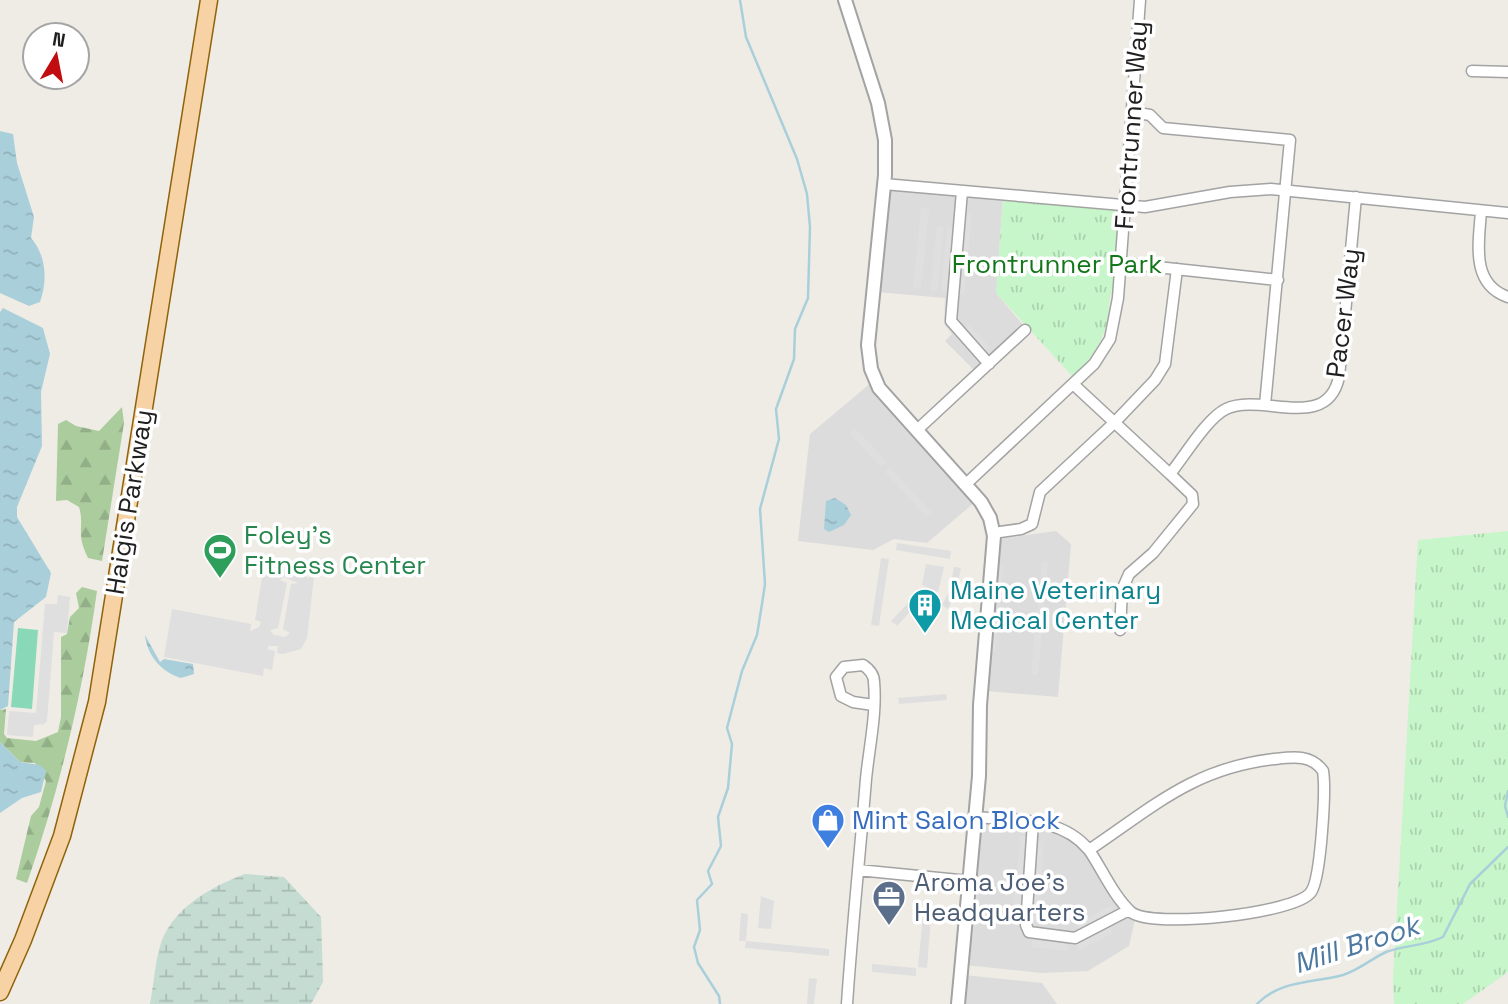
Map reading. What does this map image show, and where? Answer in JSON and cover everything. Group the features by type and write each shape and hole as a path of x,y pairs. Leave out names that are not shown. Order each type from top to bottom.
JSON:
{"main road":[{"name":"Haigis Parkway","path":"0,992 23,940 62,836 97,702 209,0"}],"street":[{"path":"845,0 882,124 884,184 869,359 879,388 966,484 988,512 993,533 980,705 976,817 958,1004"},
{"name":"Frontrunner Way","path":"966,484 1101,356 1110,340 1115,322 1140,0"},
{"path":"1472,71 1508,72"},
{"path":"1132,112 1150,115 1163,128 1290,140 1265,405"},
{"path":"884,184 1125,207 1165,205 1230,191 1286,190 1508,213"},
{"path":"962,191 951,321 989,365"},
{"name":"Pacer Way","path":"1170,474 1219,414 1236,405 1313,407 1325,401 1337,385 1356,197"},
{"path":"1481,211 1481,272 1494,289 1508,297"},
{"path":"1120,263 1278,280"},
{"path":"993,533 1032,524 1040,492 1114,423 1155,380 1165,365 1177,269"},
{"path":"917,430 1025,331"},
{"path":"1073,384 1189,491 1193,504 1124,583 1119,630"},
{"path":"847,1004 873,705 872,673 857,663 844,667 836,677 841,696 873,705"},
{"path":"976,817 1033,822 1067,830 1089,850 1129,910 1153,919 1260,912 1303,900 1311,892 1317,878 1324,786 1321,768 1311,760 1299,757 1249,763 1212,772 1149,807 1089,850"},
{"path":"1033,822 1026,925 1029,932 1075,938 1129,910"},
{"path":"858,870 969,881"}],"shaded area":[{"path":"887,187 1003,197 996,293 1024,326 976,372 945,341 952,334 944,324 945,298 877,292"},
{"path":"921,208 929,209 921,289 913,288"},
{"path":"965,213 972,214 964,294 957,293"},
{"path":"937,226 944,227 937,291 930,291"},
{"path":"947,227 955,228 948,292 941,291"},
{"path":"969,325 990,347 985,352 964,330"},
{"path":"872,382 976,501 927,543 894,539 873,550 798,541 810,434"},
{"path":"896,414 949,472 945,475 893,417"},
{"path":"856,429 887,462 881,467 850,434"},
{"path":"890,467 932,512 926,517 885,472"},
{"path":"1056,531 1071,544 1058,697 986,691 999,539"},
{"path":"897,543 951,551 950,559 896,550"},
{"path":"881,558 889,559 879,626 871,625"},
{"path":"1042,562 1048,563 1043,614 1037,614"},
{"path":"926,564 944,567 938,592 922,585"},
{"path":"999,565 1003,566 995,652 991,652"},
{"path":"264,566 299,571 308,578 314,576 307,638 301,649 283,654 277,653 278,646 269,646 267,649 275,651 272,670 264,668 263,676 164,657 172,609 251,624 250,631 259,627 261,622 255,620","holes":["284,577 298,583 291,584 283,629 290,633 285,637 274,635 270,630 278,628 287,583 280,580"]},
{"path":"954,567 961,568 956,592 948,609 942,605 950,590"},
{"path":"58,595 70,597 67,633 54,632 47,721 34,725 33,737 7,735 9,711 36,713 45,604 57,604"},
{"path":"913,598 918,603 897,626 891,621"},
{"path":"1036,617 1043,618 1038,675 1031,674"},
{"path":"946,694 947,700 899,704 898,698"},
{"path":"980,821 1049,828 1079,844 1135,919 1129,946 1088,971 1042,973 965,965"},
{"path":"1020,836 1027,837 1024,876 1017,876"},
{"path":"1037,841 1044,841 1041,878 1034,877"},
{"path":"1015,886 1022,887 1019,926 1012,925"},
{"path":"1033,887 1040,888 1037,920 1030,920"},
{"path":"975,889 979,890 974,937 970,937"},
{"path":"761,896 774,901 771,929 758,928"},
{"path":"1111,906 1115,912 1079,931 1076,924"},
{"path":"741,913 748,914 746,941 739,941"},
{"path":"923,916 931,917 927,968 918,967"},
{"path":"1110,927 1113,933 1080,950 1077,944"},
{"path":"1032,940 1068,944 1068,951 1031,947"},
{"path":"746,941 829,949 829,956 745,948"},
{"path":"872,964 916,968 916,976 872,972"},
{"path":"964,975 1042,983 1057,1004 962,1004"},
{"path":"809,978 817,979 814,1004 807,1004"}],"green space":[{"name":"Frontrunner Park","path":"1003,200 1112,210 1118,212 1121,218 1115,283 1105,329 1094,352 1073,377 996,293"},
{"path":"122,407 124,423 102,561 88,558 84,549 79,507 67,500 56,501 58,424 66,420 76,426 99,431"},
{"path":"1508,531 1508,972 1463,1004 1394,1004 1393,978 1418,540"},
{"path":"82,587 97,591 85,666 60,775 27,883 16,879 31,816 39,807 46,781 35,763 20,762 0,742 0,710 6,709 4,734 7,738 36,741 58,732 61,717 61,637 67,634 70,617 79,608 76,593"},
{"path":"18,628 38,630 32,709 11,707"},
{"path":"245,874 284,877 321,917 323,982 311,1004 150,1004 162,940 176,917 208,891"}],"water":[{"path":"0,131 13,134 17,163 34,217 31,238 43,260 44,285 40,302 29,306 0,293"},
{"path":"3,308 43,328 50,354 41,392 42,446 17,507 17,517 51,573 46,597 14,622 8,706 0,710 0,312"},
{"path":"835,498 846,505 851,515 844,525 829,532 824,529 826,501"},
{"path":"145,635 160,662 164,659 193,664 194,674 181,678 167,672 152,656"},
{"path":"0,742 20,762 40,765 46,771 41,792 22,798 0,813"}],"waterway":[{"path":"720,1004 719,996 698,963 694,947 700,930 697,900 712,884 708,871 721,846 718,817 728,788 732,744 727,728 742,671 757,635 765,584 760,509 779,439 776,409 794,359 795,329 808,298 810,227 807,194 797,159 746,37 740,0"},
{"name":"Mill Brook","path":"1508,791 1505,806 1508,817"},
{"name":"Mill Brook","path":"1257,1004 1286,986 1343,975 1386,952 1443,937 1470,884 1508,847"}],"place":[{"name":"Foley's Fitness Center","path":"220,580"},
{"name":"Maine Veterinary Medical Center","path":"925,635"},
{"name":"Mint Salon Block","path":"828,850"},
{"name":"Aroma Joe's Headquarters","path":"889,927"}]}
